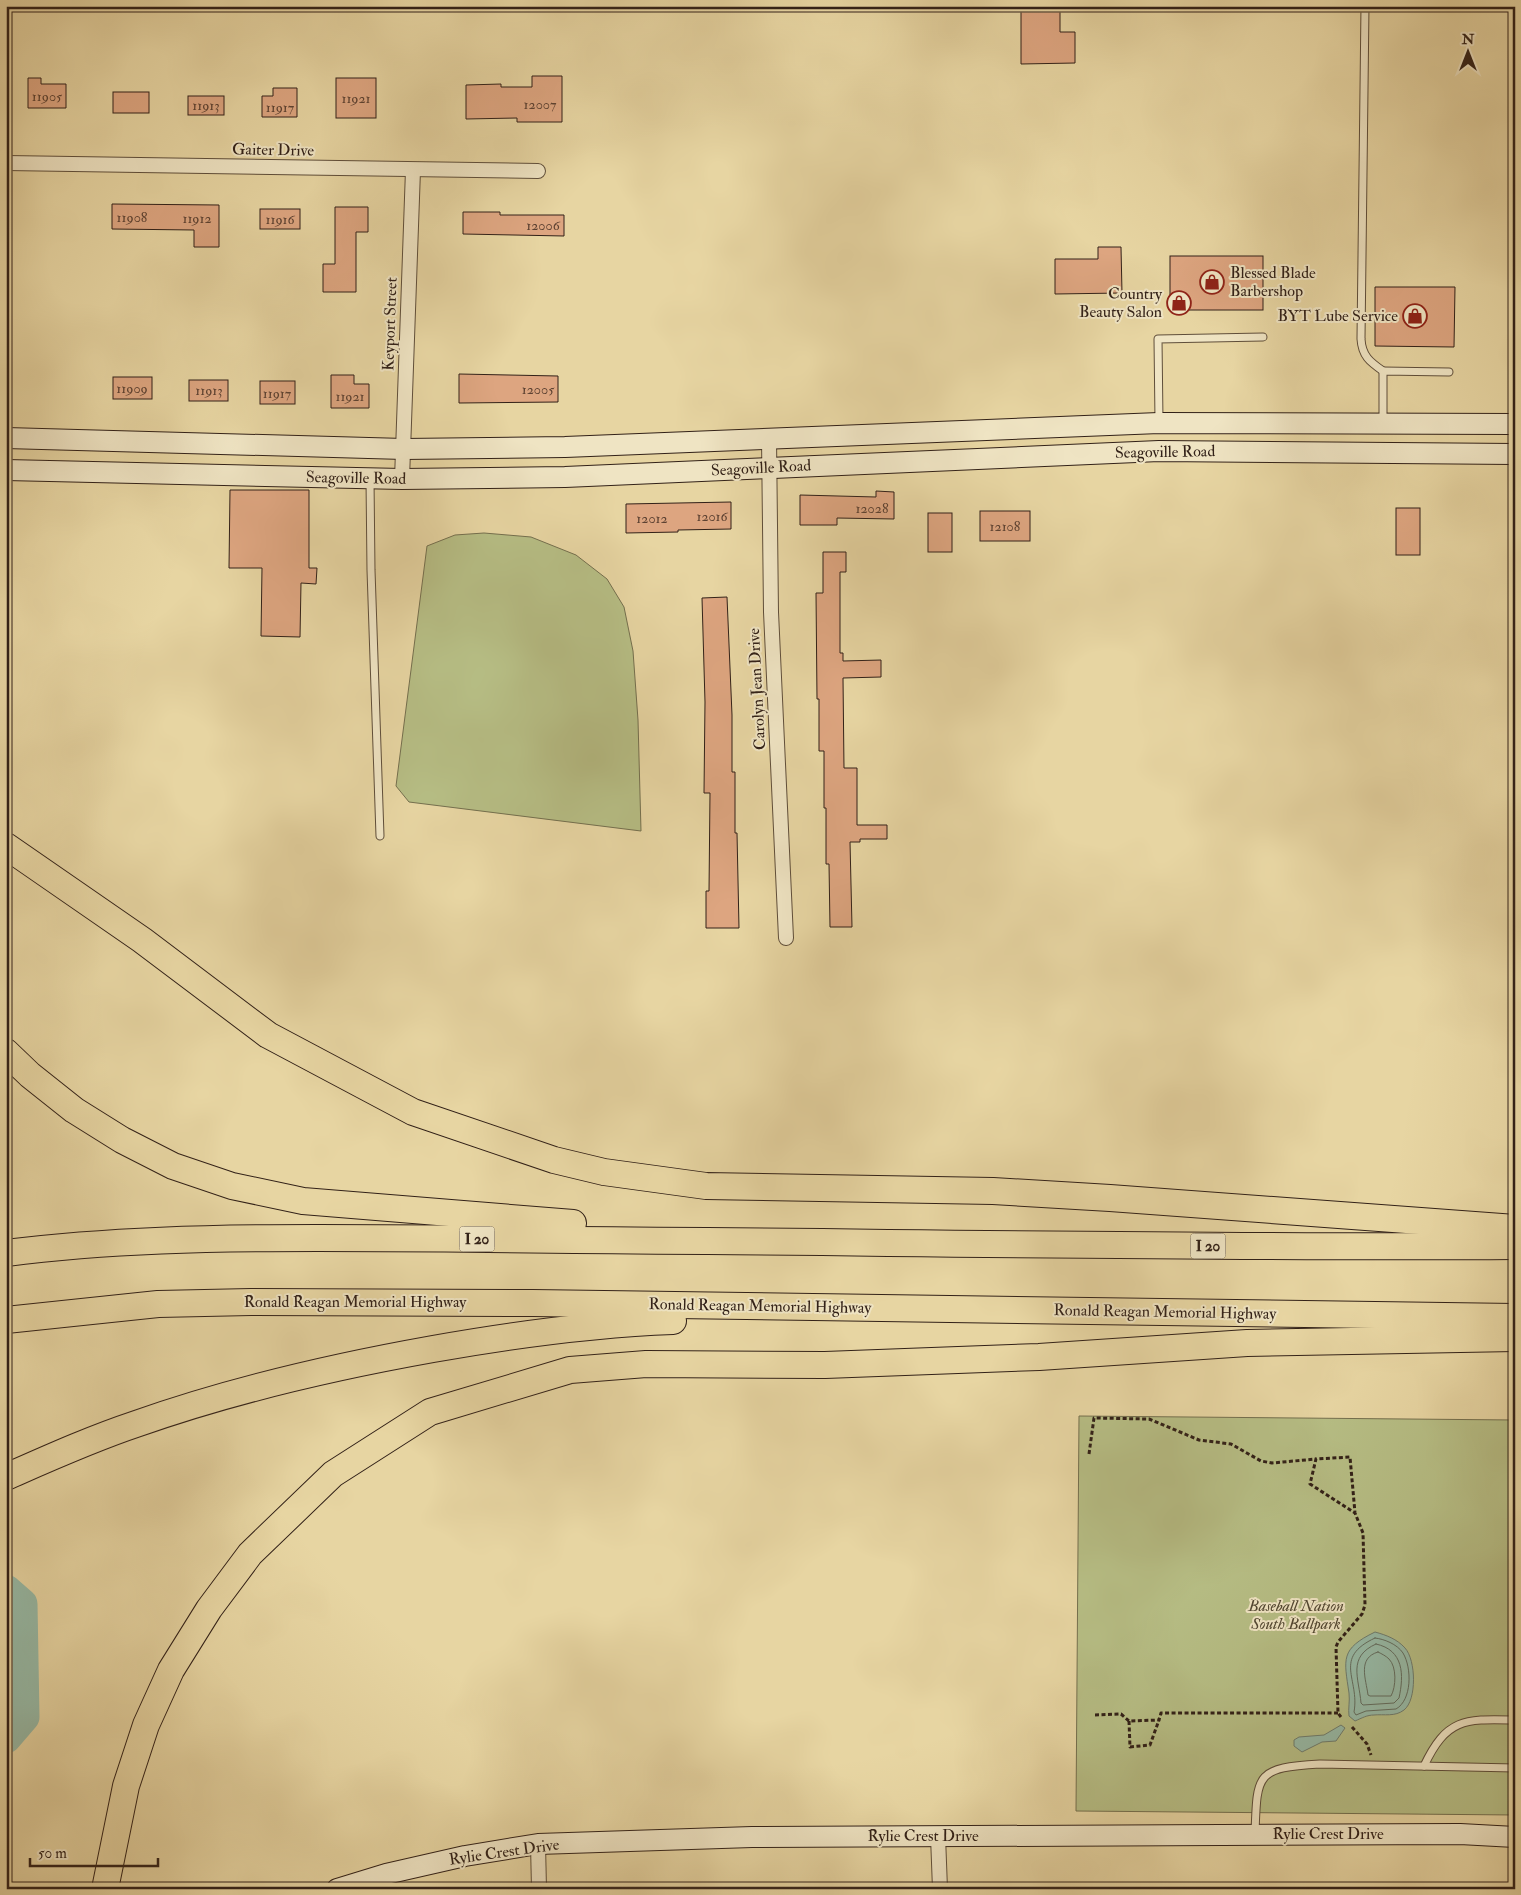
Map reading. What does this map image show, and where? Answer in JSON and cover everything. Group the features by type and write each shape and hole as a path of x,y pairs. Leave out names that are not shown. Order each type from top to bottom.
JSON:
{"highway":[{"path":"6,846 166,957 268,1035 413,1112 554,1160 604,1172 706,1186 993,1191 1515,1228"},
{"path":"6,1052 30,1075 74,1110 122,1140 173,1166 232,1186 303,1201 551,1222 900,1243"},
{"name":"I 20","path":"6,1253 55,1247 257,1238 1351,1247 1515,1246"},
{"name":"Ronald Reagan Memorial Highway","path":"6,1320 58,1313 158,1304 251,1302 533,1303 1515,1318"},
{"path":"6,1477 69,1449 135,1424 273,1382 384,1358 527,1334 660,1322 1070,1310"},
{"path":"105,1889 126,1786 146,1725 170,1670 209,1609 250,1554 333,1474 430,1412 570,1370 646,1364 824,1365 1039,1357 1247,1343 1515,1338"}],"main road":[{"name":"Seagoville Road","path":"6,438 404,449 565,447 1159,423 1515,424"},
{"path":"1159,423 1159,451"},
{"path":"1382,423 1382,453"},
{"path":"237,476 238,444"},
{"name":"Seagoville Road","path":"6,470 402,479 565,477 1159,451 1515,454"},
{"name":"Rylie Crest Drive","path":"337,1889 386,1874 465,1856 538,1844 752,1837 1460,1834 1515,1837"}],"street":[{"name":"Gaiter Drive","path":"6,163 538,171"},
{"name":"Keyport Street","path":"402,479 413,170"},
{"name":"Carolyn Jean Drive","path":"769,439 771,612 786,938"},
{"path":"938,1836 940,1889"},
{"path":"538,1844 539,1889"}],"lane":[{"path":"1365,6 1361,339 1366,357 1383,371 1448,372"},
{"path":"1159,423 1158,339 1263,336"},
{"path":"1382,423 1383,371"},
{"path":"370,478 371,580 380,836"},
{"path":"1424,1766 1433,1746 1442,1736 1461,1722 1481,1719 1515,1720"},
{"path":"1255,1834 1257,1791 1260,1782 1266,1775 1275,1770 1320,1764 1515,1768"}],"path":[{"path":"1089,1454 1094,1418 1149,1419 1199,1440 1231,1444 1261,1461 1272,1463 1350,1457 1355,1513 1363,1533 1366,1606 1362,1614 1338,1642 1336,1648 1338,1713 1341,1717"},
{"path":"1316,1459 1310,1484 1355,1513"},
{"path":"1129,1721 1130,1747 1150,1745 1161,1713 1338,1713"},
{"path":"1095,1715 1120,1714 1129,1721 1159,1720"},
{"path":"1352,1728 1367,1744 1374,1765"}],"green space":[{"path":"484,533 531,537 576,555 607,579 624,607 633,651 638,720 641,831 409,802 396,786 427,546 455,535"},
{"name":"Baseball Nation South Ballpark","path":"1079,1416 1515,1420 1515,1815 1076,1811"}],"water":[{"path":"1375,1632 1395,1640 1409,1654 1414,1680 1411,1698 1408,1705 1401,1712 1369,1716 1355,1721 1349,1716 1346,1672 1347,1656 1355,1644"},
{"path":"1341,1725 1345,1728 1336,1741 1322,1742 1302,1752 1294,1746 1294,1740 1299,1737 1324,1735"}],"building":[{"path":"1021,6 1060,6 1060,32 1075,32 1075,63 1021,64"},
{"path":"532,76 562,76 562,122 517,122 517,118 466,119 466,85 501,84 501,87 532,87"},
{"path":"28,78 41,78 41,84 66,84 66,108 28,108"},
{"path":"336,78 376,78 376,118 336,118"},
{"path":"273,88 297,88 297,117 262,117 262,96 273,96"},
{"path":"113,92 149,92 149,113 113,113"},
{"path":"188,96 224,96 224,115 188,115"},
{"path":"112,204 219,205 219,247 194,247 194,230 112,229"},
{"path":"335,207 368,207 368,232 356,232 356,292 323,292 323,264 335,264"},
{"path":"260,209 300,209 300,229 260,229"},
{"path":"463,212 500,212 500,215 564,215 564,236 463,234"},
{"path":"1098,247 1121,247 1122,293 1055,294 1055,259 1098,259"},
{"path":"1170,256 1263,256 1263,310 1170,310"},
{"name":"BYT Lube Service","path":"1375,287 1455,287 1454,347 1375,346"},
{"path":"459,374 558,376 558,402 459,403"},
{"path":"331,375 354,375 354,384 369,384 369,408 331,408"},
{"path":"113,377 152,377 152,399 113,399"},
{"path":"189,380 228,380 228,401 189,401"},
{"path":"260,381 295,381 295,404 260,404"},
{"path":"230,490 309,490 309,568 317,568 316,584 301,583 300,637 261,636 262,568 229,568"},
{"path":"876,491 894,492 894,519 837,518 837,525 800,525 800,495 876,497"},
{"path":"731,502 731,529 626,533 626,504"},
{"path":"1396,508 1420,508 1420,555 1396,555"},
{"path":"980,511 1030,511 1030,541 980,541"},
{"path":"928,513 952,513 952,552 928,552"},
{"path":"823,552 846,552 846,572 840,572 840,653 843,653 843,661 881,660 881,677 843,678 844,768 857,768 857,825 887,825 887,839 860,839 860,842 850,842 852,927 830,927 829,864 826,864 826,808 824,808 824,751 819,751 819,699 817,699 816,593 823,593"},
{"path":"727,597 732,715 732,772 735,772 735,833 737,833 739,928 706,928 706,891 709,891 710,793 704,793 705,702 702,598"}],"waterway":[{"path":"6,1590 22,1604 24,1717 6,1738"}],"place":[{"name":"Blessed Blade Barbershop","path":"1212,282"},
{"name":"Country Beauty Salon","path":"1179,303"},
{"name":"BYT Lube Service","path":"1415,316"}]}
